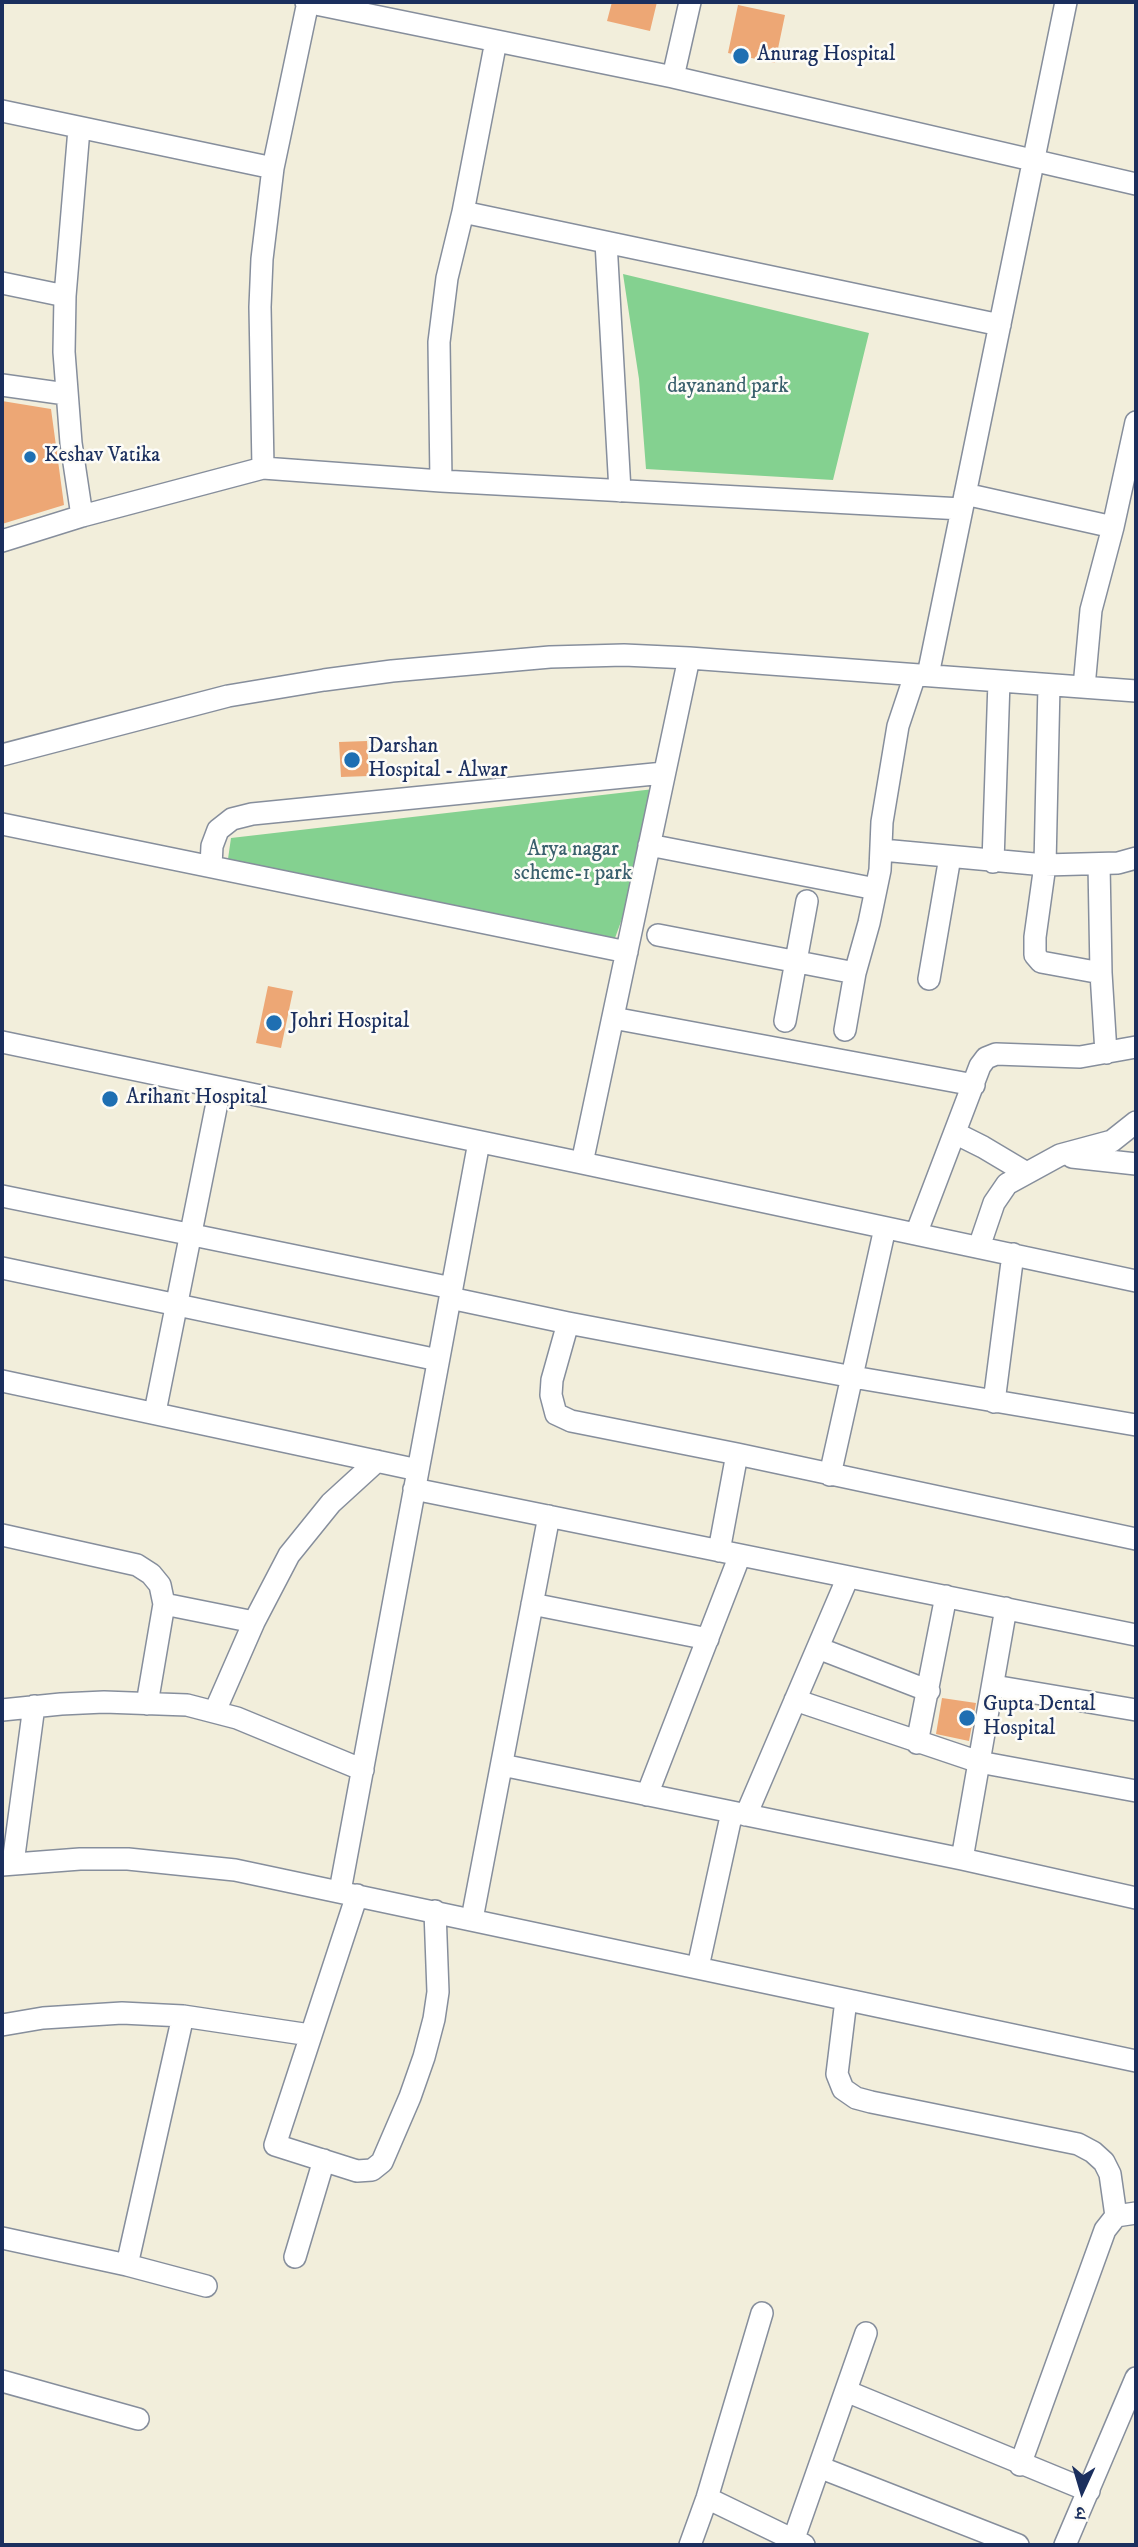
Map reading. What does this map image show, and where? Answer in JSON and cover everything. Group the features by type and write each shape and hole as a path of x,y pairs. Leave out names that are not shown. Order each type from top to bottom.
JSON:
{"street":[{"path":"262,468 260,287 273,168 307,2 404,12 496,41 673,78 1136,184"},
{"path":"673,78 690,2"},
{"path":"845,1030 855,973 876,889 882,850 882,822 898,726 922,675 964,502 1066,2"},
{"path":"441,481 439,342 447,278 463,212 496,41"},
{"path":"2,111 273,168"},
{"path":"79,129 65,296 66,394 82,516"},
{"path":"463,212 1000,325"},
{"path":"606,242 620,491"},
{"path":"2,283 65,296"},
{"path":"2,385 66,394"},
{"path":"1084,687 1091,610 1136,422"},
{"path":"2,541 82,516 262,468 620,491 964,502 1113,527"},
{"path":"2,755 197,703 324,680 550,657 624,655 689,658 1136,691"},
{"path":"582,1163 689,658"},
{"path":"993,862 999,681"},
{"path":"1049,685 1045,865 1035,955 1041,962 1101,973"},
{"path":"211,866 212,846 218,830 232,819 253,814 664,773"},
{"path":"2,824 627,951"},
{"path":"649,845 876,889"},
{"path":"882,850 1045,865 1118,863 1136,858"},
{"path":"929,979 950,857"},
{"path":"1099,864 1106,1053"},
{"path":"785,1021 807,901"},
{"path":"658,935 855,973"},
{"path":"613,1018 974,1085"},
{"path":"2,1042 1136,1281"},
{"path":"916,1234 980,1066 986,1059 996,1054 1059,1058 1136,1047"},
{"path":"155,1412 220,1088"},
{"path":"979,1247 989,1214 1007,1184 1025,1172 1060,1156 1112,1142 1136,1122"},
{"path":"955,1133 1025,1172"},
{"path":"435,1911 438,1992 434,2019 410,2097 383,2162 372,2170 357,2171 275,2145 310,2035 348,1893 362,1770 479,1142"},
{"path":"1060,1156 1136,1164"},
{"path":"2,1195 190,1233 568,1323 853,1377 1136,1424"},
{"path":"830,1475 886,1228"},
{"path":"994,1402 1013,1254"},
{"path":"2,1268 438,1360"},
{"path":"568,1323 552,1380 551,1395 556,1413 571,1421 1136,1539"},
{"path":"2,1381 377,1461 416,1480 549,1516 1136,1634"},
{"path":"719,1550 737,1454"},
{"path":"215,1711 254,1622 289,1555 331,1503 377,1461"},
{"path":"472,1919 549,1516"},
{"path":"2,1535 137,1565 151,1574 160,1585 164,1604 147,1703"},
{"path":"647,1795 740,1555"},
{"path":"698,1967 739,1814 795,1700 848,1577"},
{"path":"917,1743 946,1596"},
{"path":"164,1604 254,1622"},
{"path":"532,1604 708,1639"},
{"path":"961,1859 1006,1608"},
{"path":"818,1648 929,1691"},
{"path":"994,1686 1136,1710"},
{"path":"795,1700 979,1762 1136,1791"},
{"path":"2,1710 104,1702 187,1705 215,1711 362,1770"},
{"path":"34,1706 7,1864 80,1859 154,1861 235,1870 1136,2061"},
{"path":"502,1765 961,1859 1136,1898"},
{"path":"846,2000 837,2074 843,2089 856,2098 871,2102 1079,2144 1104,2162 1126,2214 1105,2230 1020,2465"},
{"path":"2,2025 43,2018 122,2013 183,2016 310,2035"},
{"path":"127,2265 183,2016"},
{"path":"295,2257 324,2160"},
{"path":"2,2238 127,2265 206,2286"},
{"path":"690,2545 707,2498 762,2312"},
{"path":"707,2498 798,2543 819,2467 866,2333"},
{"path":"1065,2545 1136,2378"},
{"path":"2,2381 138,2419"},
{"path":"846,2391 1020,2465 1089,2491"},
{"path":"819,2467 1018,2545"}],"green space":[{"name":"dayanand park","path":"623,274 869,333 833,480 646,469 639,379"},
{"name":"Arya nagar scheme-1 park","path":"654,789 649,845 615,938 228,859 231,838"}],"building":[{"path":"612,2 657,2 650,31 607,21"},
{"path":"738,5 785,15 775,63 728,53"},
{"name":"Keshav Vatika","path":"2,401 51,409 64,505 2,524"},
{"path":"367,741 369,776 341,777 339,742"},
{"path":"268,986 293,991 281,1048 256,1043"},
{"path":"942,1698 976,1703 969,1741 936,1734"}],"place":[{"name":"Anurag Hospital","path":"741,56"},
{"name":"Keshav Vatika","path":"30,457"},
{"name":"Darshan Hospital - Alwar","path":"352,760"},
{"name":"Johri Hospital","path":"274,1023"},
{"name":"Arihant Hospital","path":"110,1099"},
{"name":"Gupta Dental Hospital","path":"967,1718"}]}
